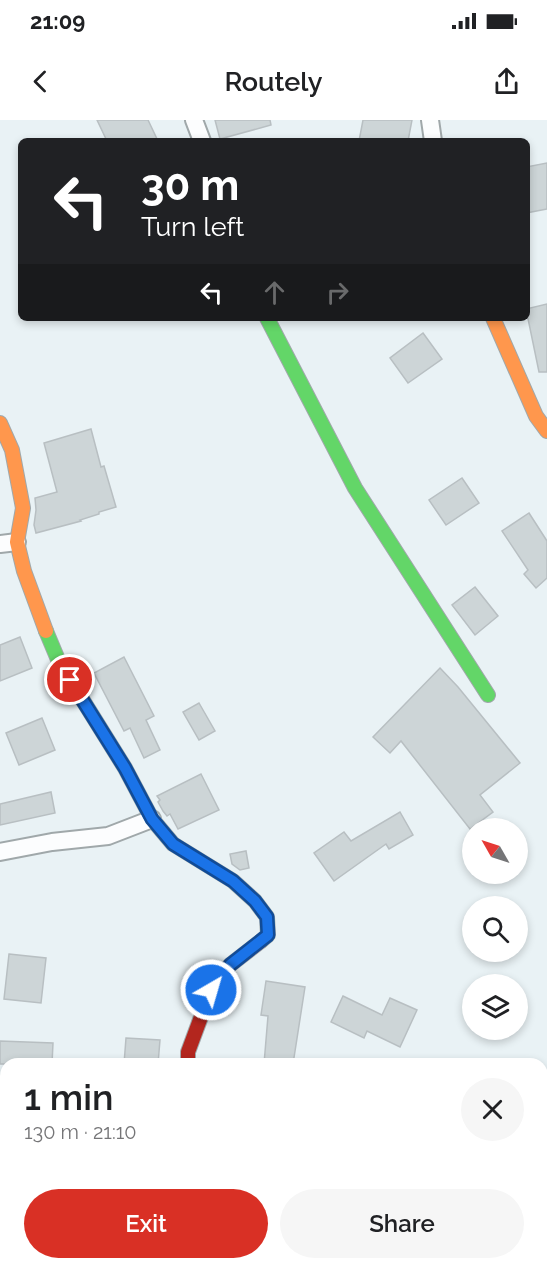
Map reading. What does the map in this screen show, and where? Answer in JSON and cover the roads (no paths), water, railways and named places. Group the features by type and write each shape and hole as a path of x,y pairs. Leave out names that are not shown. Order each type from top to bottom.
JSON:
{"street":[{"path":"195,120 201,138"},
{"path":"430,120 433,138"},
{"path":"269,321 355,488 488,695"},
{"path":"494,321 536,416 547,431"},
{"path":"0,423 12,450 23,508 17,542 24,571 59,662 125,768 152,819 173,844 233,881 255,901 267,917 268,935 230,965 211,990 204,1004 188,1058"},
{"path":"0,544 17,542"},
{"path":"0,852 52,842 108,836 152,819"}]}
